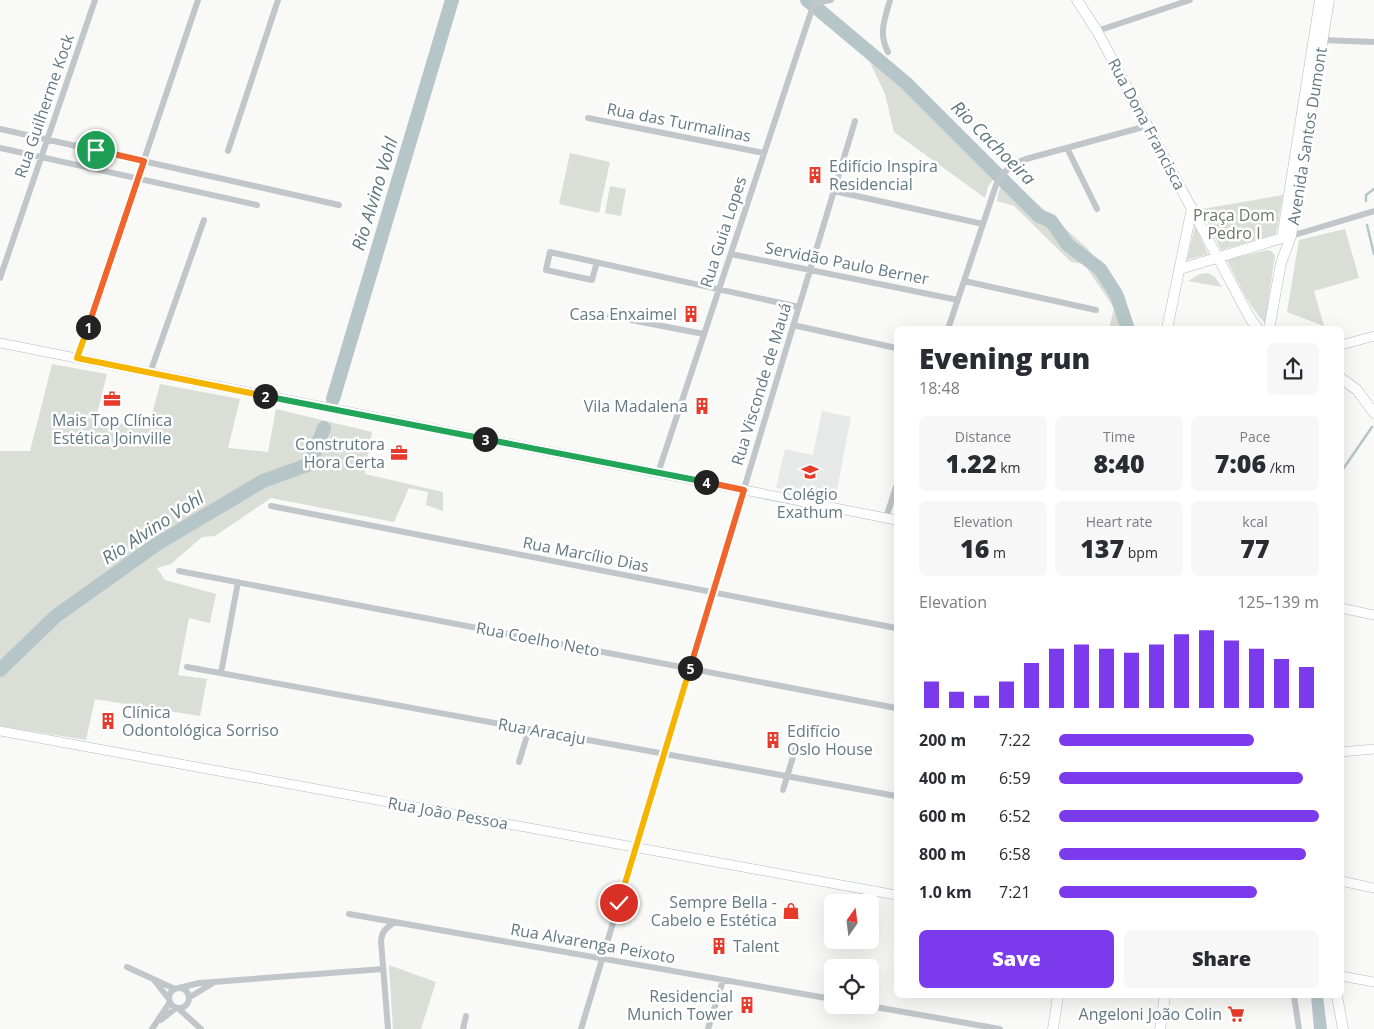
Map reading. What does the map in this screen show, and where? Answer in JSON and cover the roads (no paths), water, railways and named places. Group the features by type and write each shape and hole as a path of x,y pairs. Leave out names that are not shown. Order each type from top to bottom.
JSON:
{"main road":[{"name":"Rua Dona Francisca","path":"1077,0 1096,31 1256,326"},
{"name":"Avenida Santos Dumont","path":"1270,326 1281,263 1282,238 1320,0"},
{"name":"Avenida Santos Dumont","path":"1282,238 1329,0"},
{"path":"1168,326 1192,208"},
{"path":"1180,269 1282,238"},
{"path":"1281,263 1279,250 1282,238"},
{"path":"1344,380 1357,390 1374,413"},
{"path":"1053,1029 1058,998"},
{"path":"1160,1029 1165,998"},
{"path":"1337,998 1343,1029"}],"street":[{"name":"Rua Guilherme Kock","path":"0,278 96,0"},
{"path":"77,358 198,0"},
{"path":"228,151 278,0"},
{"path":"814,4 831,0"},
{"path":"888,52 882,31 890,0"},
{"path":"1096,31 1190,0"},
{"name":"Rua Guia Lopes","path":"658,473 814,4"},
{"path":"1322,40 1374,42"},
{"name":"Rua das Turmalinas","path":"588,118 764,153"},
{"name":"Rua Visconde de Mauá","path":"581,1029 855,121"},
{"path":"949,326 1000,177 1020,161 1147,126"},
{"path":"0,129 339,204"},
{"path":"0,148 257,206"},
{"path":"1067,148 1097,209"},
{"path":"834,191 983,224"},
{"path":"1282,238 1374,211"},
{"path":"150,373 204,220"},
{"path":"597,262 592,280 546,270 550,252 597,262 799,307"},
{"name":"Servidão Paulo Berner","path":"731,254 958,300"},
{"path":"964,281 1096,310"},
{"path":"610,316 704,334"},
{"path":"793,325 894,348"},
{"path":"1344,345 1374,336"},
{"path":"0,343 894,520"},
{"path":"886,518 894,494"},
{"name":"Rua Marcílio Dias","path":"271,506 894,628"},
{"name":"Rua Coelho Neto","path":"179,571 894,708"},
{"path":"221,673 238,582"},
{"path":"1344,609 1374,615"},
{"name":"Rua Aracaju","path":"187,667 894,796"},
{"path":"519,762 529,729"},
{"name":"Rua João Pessoa","path":"0,731 894,895"},
{"path":"783,790 796,747"},
{"path":"1344,752 1374,749"},
{"path":"1344,882 1374,888"},
{"name":"Rua Alvarenga Peixoto","path":"349,914 824,998"},
{"path":"388,1029 380,941 385,929 395,922"},
{"path":"127,967 188,992 189,1001 199,1027"},
{"path":"154,1026 169,1000 170,993 177,988 199,983 383,969"},
{"path":"152,977 177,1009 199,1027"},
{"path":"1344,977 1374,982"},
{"path":"708,1029 723,980"},
{"path":"154,1026 214,983"},
{"path":"1294,998 1299,1029"},
{"path":"879,1008 1000,1029"},
{"path":"463,1029 466,1016"}],"waterway":[{"name":"Rio Alvino Vohl","path":"333,399 452,0"},
{"name":"Rio Cachoeira","path":"807,0 906,83 1039,216 1051,221 1068,245 1100,269 1116,294 1127,326"},
{"path":"1366,201 1366,195 1374,189"},
{"path":"1367,225 1374,254"},
{"path":"1344,468 1372,427"},
{"name":"Rio Alvino Vohl","path":"0,670 56,616 157,544 263,481 310,464 324,428"}],"place":[{"name":"Edifício Inspira Residencial","path":"815,175"},
{"name":"Casa Enxaimel","path":"691,314"},
{"name":"Mais Top Clínica Estética Joinville","path":"112,399"},
{"name":"Vila Madalena","path":"702,406"},
{"name":"Construtora Hora Certa","path":"399,453"},
{"name":"Colégio Exathum","path":"810,472"},
{"name":"Clínica Odontológica Sorriso","path":"108,721"},
{"name":"Edifício Oslo House","path":"773,740"},
{"name":"Sempre Bella - Cabelo e Estética","path":"791,911"},
{"name":"Talent","path":"719,946"},
{"name":"Residencial Munich Tower","path":"747,1005"},
{"name":"Angeloni João Colin","path":"1236,1014"}],"park label":[{"name":"Praça Dom Pedro I","path":"1234,224"}]}
